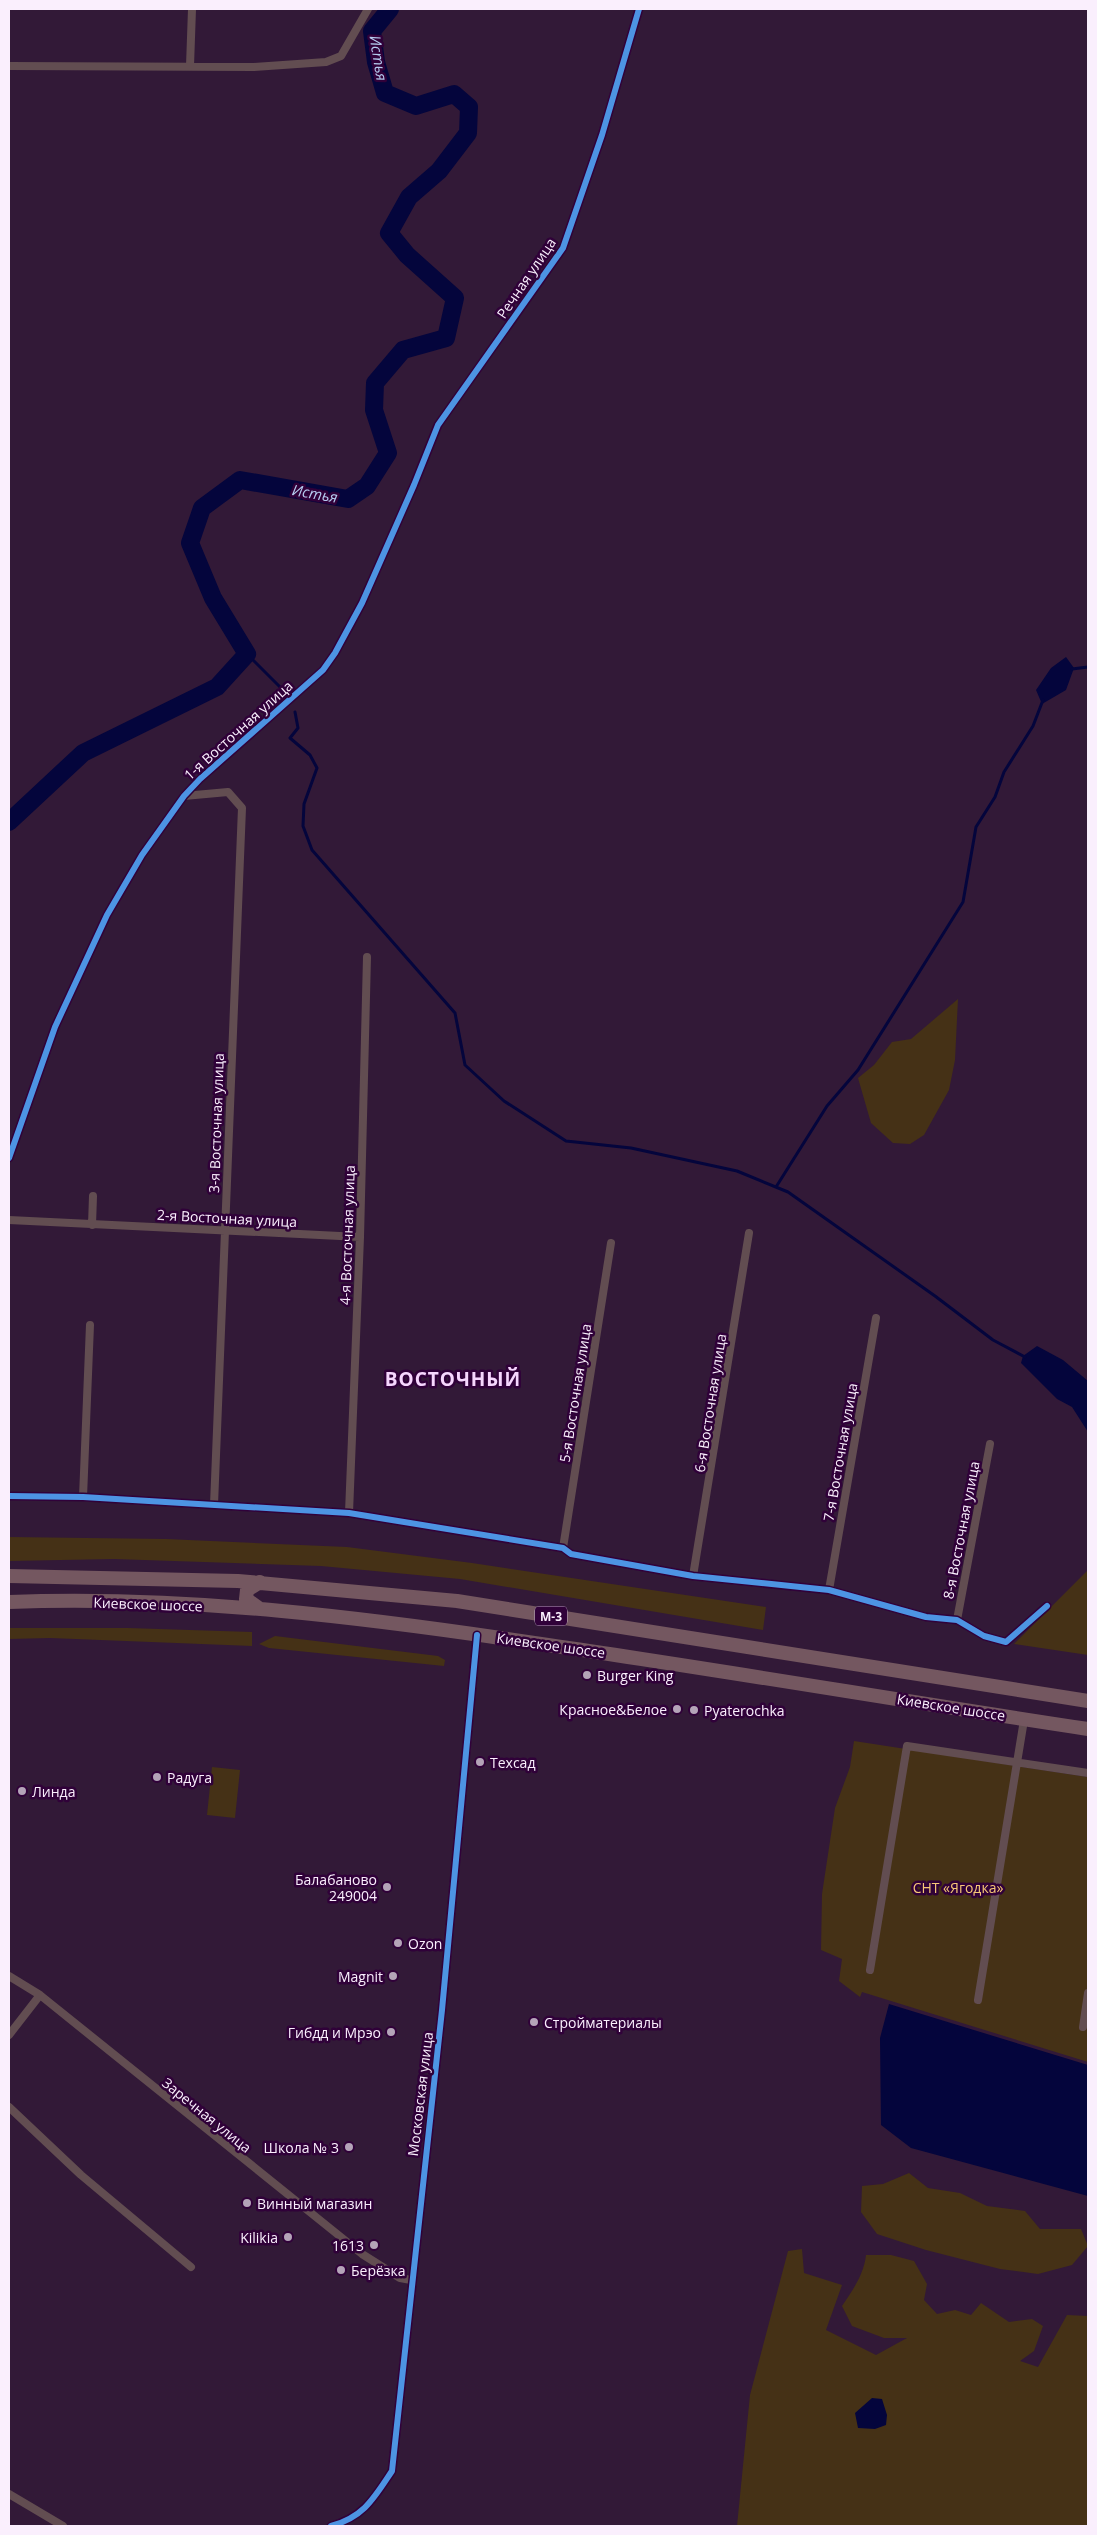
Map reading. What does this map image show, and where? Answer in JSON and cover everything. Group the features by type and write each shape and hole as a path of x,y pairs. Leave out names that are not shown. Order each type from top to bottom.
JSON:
{"highway":[{"name":"Киевское шоссе","path":"9,1576 260,1582 457,1600 1088,1701"},
{"path":"260,1582 247,1590 246,1599 260,1609"},
{"name":"Киевское шоссе","path":"9,1602 148,1604 260,1609 335,1615 477,1634 790,1681 1088,1729"}],"street":[{"path":"190,66 192,9"},
{"path":"9,66 254,67 326,62 341,56 368,9"},
{"name":"Речная улица","path":"414,485 438,424 563,248 602,135 639,9"},
{"name":"1-я Восточная улица","path":"9,1158 55,1027 107,915 142,855 184,796 323,670 362,603 414,485"},
{"name":"3-я Восточная улица","path":"184,796 228,792 242,808 214,1505"},
{"name":"4-я Восточная улица","path":"349,1513 360,1237 367,957"},
{"path":"92,1225 93,1196"},
{"name":"2-я Восточная улица","path":"9,1220 360,1237"},
{"name":"6-я Восточная улица","path":"693,1576 748,1233"},
{"name":"5-я Восточная улица","path":"563,1548 611,1243"},
{"name":"7-я Восточная улица","path":"829,1590 876,1318"},
{"path":"83,1497 90,1325"},
{"name":"8-я Восточная улица","path":"957,1620 990,1444"},
{"path":"9,1496 83,1497 349,1513 563,1548 571,1554 693,1576 829,1590 926,1618 957,1620 984,1636 1006,1642 1047,1606"},
{"name":"Московская улица","path":"331,2526 349,2521 362,2512 392,2471 411,2280 442,2010 477,1634"},
{"path":"978,2000 1024,1720"},
{"path":"870,1970 907,1746 1088,1773"},
{"name":"Заречная улица","path":"9,1976 40,1995 341,2239 400,2278 411,2280"},
{"path":"1083,2027 1088,1993"},
{"path":"9,2035 40,1995"},
{"path":"9,2107 81,2175 190,2267"},
{"path":"9,2494 63,2526"}],"green space":[{"path":"958,999 955,1060 949,1090 924,1135 910,1144 893,1143 871,1123 858,1078 874,1065 892,1042 911,1039"},
{"path":"9,1537 166,1539 347,1547 472,1563 766,1607 763,1630 460,1579 321,1566 114,1559 9,1561"},
{"path":"1088,1570 1088,1655 1014,1644"},
{"path":"9,1628 128,1628 252,1632 252,1646 50,1638 9,1639"},
{"path":"275,1636 438,1656 445,1660 444,1666 269,1648 259,1644"},
{"name":"СНТ «Ягодка»","path":"854,1741 1088,1777 1088,2062 862,1992 860,1997 839,1981 842,1959 821,1950 822,1894 835,1808 850,1767"},
{"path":"212,1767 240,1770 235,1818 207,1815"},
{"path":"909,2173 928,2188 960,2193 987,2206 1025,2211 1040,2229 1081,2229 1088,2246 1072,2265 1038,2274 1000,2269 926,2250 877,2234 861,2212 862,2186 883,2184"},
{"path":"802,2249 804,2273 842,2285 826,2330 876,2355 907,2338 884,2338 852,2326 842,2306 854,2288 866,2255 891,2255 914,2261 927,2284 924,2300 937,2314 955,2310 971,2315 981,2303 1009,2322 1032,2319 1043,2326 1034,2351 1020,2361 1038,2367 1067,2315 1088,2316 1088,2526 737,2526 750,2395 788,2251"}],"shaded area":[{"path":"1066,657 1074,668 1066,690 1042,704 1036,690 1051,668"},
{"path":"1037,1346 1063,1360 1088,1381 1088,1432 1072,1407 1057,1399 1021,1363 1023,1356"},
{"path":"889,2004 1088,2065 1088,2196 911,2148 881,2125 880,2038"},
{"path":"872,2398 882,2399 887,2415 886,2425 875,2429 858,2428 855,2413"}],"waterway":[{"name":"Истья","path":"9,822 83,753 217,687 247,654 213,598 190,543 202,508 240,480 348,499 367,486 388,453 374,410 375,383 403,350 446,338 455,298 407,255 389,233 409,197 439,171 468,133 469,107 454,94 416,106 385,93 376,62 372,31 390,9"},
{"path":"247,654 283,690"},
{"path":"1072,669 1088,667"},
{"path":"776,1187 827,1106 858,1070 963,902 976,827 995,797 1004,772 1033,726 1043,700"},
{"path":"295,712 298,728 290,738 310,755 317,768 304,804 303,826 312,850 455,1013 465,1065 504,1101 566,1141 631,1148 737,1171 788,1192 935,1296 993,1340 1025,1357"}],"cycle path":[{"path":"9,1158 55,1027 107,915 142,855 184,796 200,779 323,670 335,653 362,603 438,425 563,248 602,135 639,9"},
{"path":"9,1496 83,1497 349,1513 563,1548 571,1554 693,1576 829,1590 926,1617 957,1620 984,1636 1006,1642 1047,1606"},
{"path":"331,2526 360,2512 373,2498 392,2471 442,2010 477,1635"}],"place":[{"name":"Burger King","path":"587,1675"},
{"name":"Красное&Белое","path":"677,1709"},
{"name":"Pyaterochka","path":"694,1710"},
{"name":"Техсад","path":"480,1762"},
{"name":"Радуга","path":"157,1777"},
{"name":"Линда","path":"22,1791"},
{"name":"Балабаново 249004","path":"387,1887"},
{"name":"Ozon","path":"398,1943"},
{"name":"Magnit","path":"393,1976"},
{"name":"Стройматериалы","path":"534,2022"},
{"name":"Гибдд и Мрэо","path":"391,2032"},
{"name":"Школа № 3","path":"349,2147"},
{"name":"Винный магазин","path":"247,2203"},
{"name":"Kilikia","path":"288,2237"},
{"name":"1613","path":"374,2245"},
{"name":"Берёзка","path":"341,2270"}],"district":[{"name":"ВОСТОЧНЫЙ","path":"453,1379"}]}
